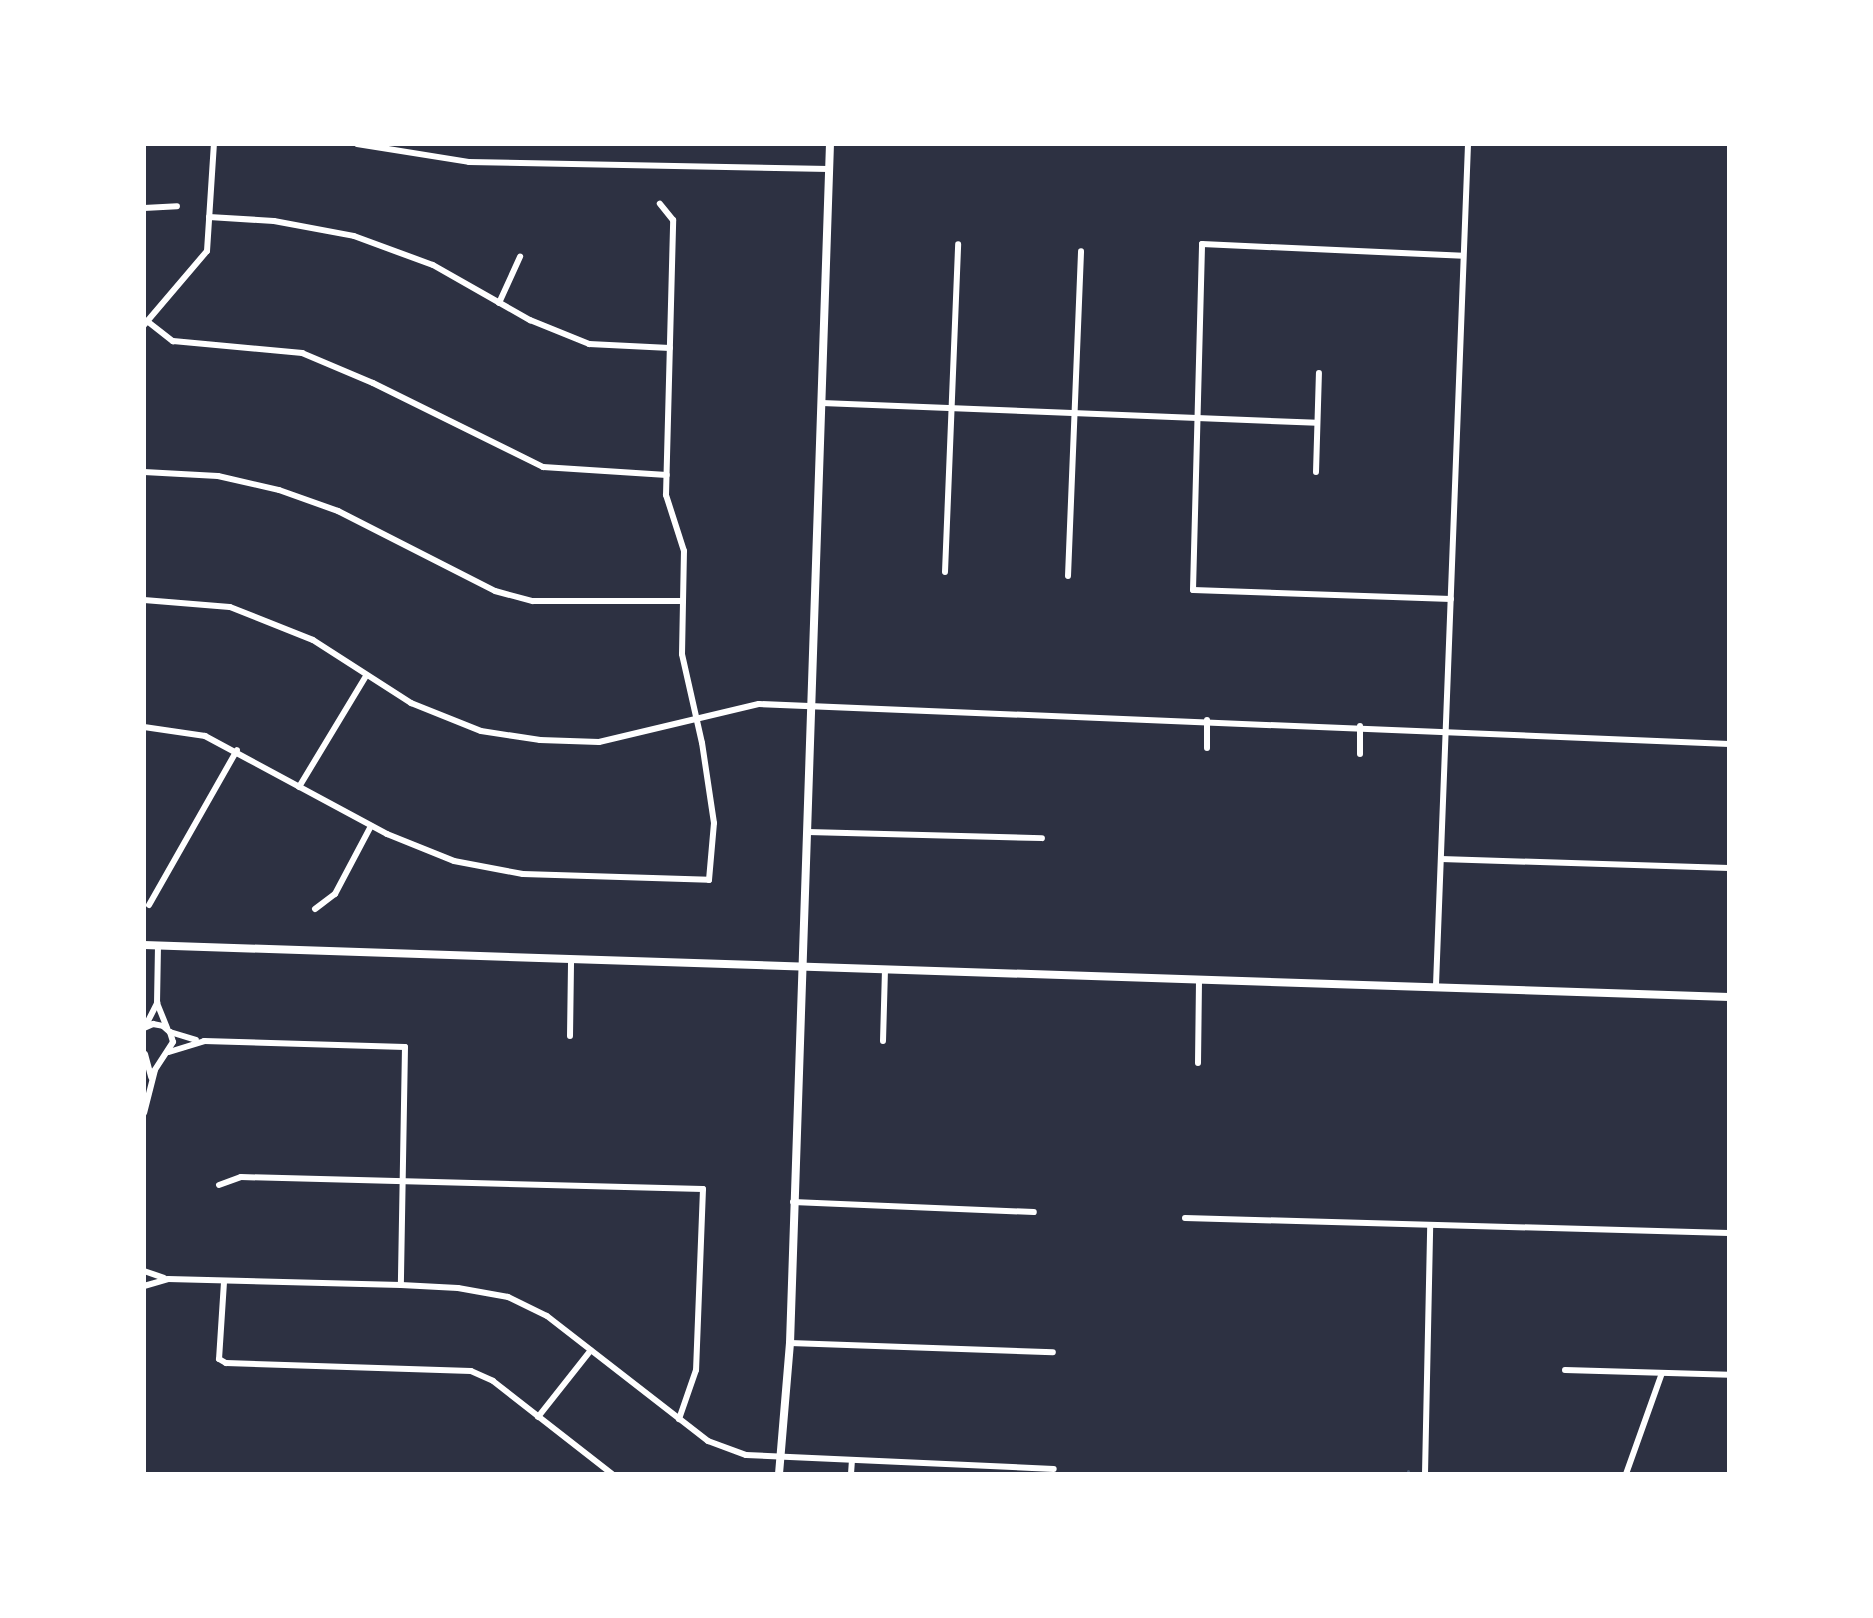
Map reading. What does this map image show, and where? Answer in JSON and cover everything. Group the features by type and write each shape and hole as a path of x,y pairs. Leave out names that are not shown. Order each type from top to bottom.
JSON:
{"street":[{"path":"214,144 207,251 146,323 173,341 302,353 373,383 543,467 667,475"},
{"path":"357,144 469,162 829,169"},
{"path":"779,1474 790,1343 830,144"},
{"path":"1436,985 1468,144"},
{"path":"144,727 205,736 237,750 371,826 454,861 523,874 709,880 714,823 682,654 684,551 666,495 673,220 660,204"},
{"path":"144,208 177,206"},
{"path":"209,217 274,221 354,236 433,265 530,320 589,344 670,348"},
{"path":"945,572 958,244"},
{"path":"1451,599 1193,590 1202,244 1463,256"},
{"path":"1068,576 1081,251"},
{"path":"499,303 520,257"},
{"path":"1316,472 1319,373"},
{"path":"822,403 1317,423"},
{"path":"144,472 218,476 279,490 338,511 495,591 533,601 683,601"},
{"path":"144,600 230,607 313,640 411,703 481,731 540,740 599,742 759,704 1360,726 1446,734 1729,744"},
{"path":"299,787 366,676"},
{"path":"1207,720 1207,748"},
{"path":"1360,726 1360,754"},
{"path":"149,905 237,750"},
{"path":"315,909 335,894 371,826"},
{"path":"808,832 1042,838"},
{"path":"1441,859 1729,868"},
{"path":"144,945 571,962 1436,985 1729,997"},
{"path":"144,1113 152,1080 173,1042 157,1003 158,946"},
{"path":"570,1036 571,962"},
{"path":"883,1041 885,971"},
{"path":"1198,1063 1199,979"},
{"path":"144,1028 157,1003"},
{"path":"144,1028 153,1024 204,1041 405,1047 401,1285"},
{"path":"144,1054 154,1058 204,1041"},
{"path":"144,1054 152,1080"},
{"path":"219,1185 241,1177 703,1189 696,1370 679,1419"},
{"path":"793,1202 1034,1212"},
{"path":"1185,1218 1729,1233"},
{"path":"1425,1474 1430,1225"},
{"path":"144,1271 168,1279 458,1288 508,1297 547,1316 708,1441 746,1455 1054,1469"},
{"path":"144,1286 168,1279"},
{"path":"224,1282 219,1359 226,1363 471,1371 493,1381 612,1474"},
{"path":"790,1343 1053,1352"},
{"path":"538,1417 591,1350"},
{"path":"1565,1370 1729,1375"},
{"path":"1626,1474 1662,1373"},
{"path":"851,1474 852,1460"}]}
